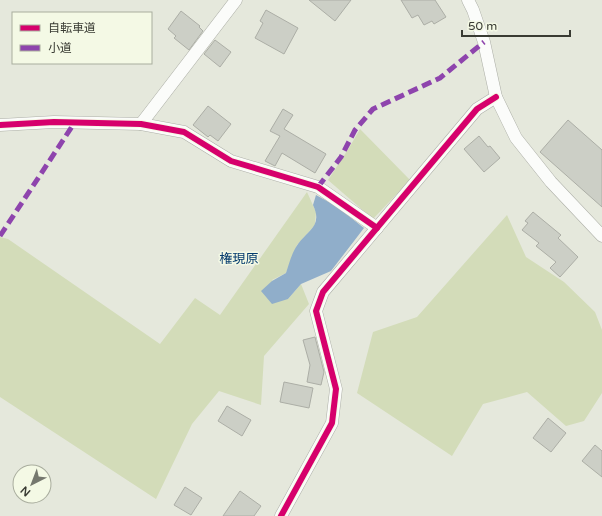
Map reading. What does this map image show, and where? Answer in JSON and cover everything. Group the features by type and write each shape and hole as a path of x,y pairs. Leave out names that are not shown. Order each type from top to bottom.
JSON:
{"street":[{"path":"141,124 236,0"},
{"path":"468,0 484,42 496,97 516,138 551,182 602,236"},
{"path":"281,516 332,423 336,388 316,310 322,292 477,109 496,97"},
{"path":"0,124 54,122 141,124 184,132 231,161 318,187 377,228"}],"green space":[{"path":"360,129 410,180 373,219 328,180"},
{"path":"307,192 316,212 315,225 297,245 286,273 272,280 288,299 301,284 309,304 264,356 261,405 219,391 192,424 156,499 0,397 0,237 8,239 160,344 195,298 220,315"},
{"path":"507,215 526,257 564,282 595,312 602,330 602,393 584,421 566,426 527,392 483,404 452,456 357,393 373,332 417,317"}],"water":[{"path":"316,195 336,206 364,228 331,271 301,284 288,299 272,304 261,291 272,281 286,273 296,247 313,227 316,218 316,212 313,205"}],"building":[{"path":"309,0 351,0 335,21"},
{"path":"401,0 435,0 446,17 434,24 432,21 424,25 418,15 412,18"},
{"path":"266,10 298,28 284,54 255,38 263,23 260,21"},
{"path":"181,11 200,26 199,27 203,31 189,50 174,38 176,36 168,29"},
{"path":"215,40 231,52 220,67 204,54"},
{"path":"208,106 231,124 218,141 210,135 208,137 193,125"},
{"path":"283,109 293,115 284,129 326,154 315,173 282,153 275,166 265,161 280,136 270,131"},
{"path":"568,120 602,150 602,207 540,152"},
{"path":"479,136 500,158 484,172 464,149"},
{"path":"533,212 561,235 558,238 578,257 560,277 550,268 556,262 536,246 539,243 522,230 528,223 525,221"},
{"path":"315,337 324,372 321,385 307,382 310,365 303,340"},
{"path":"284,382 313,388 309,408 280,402"},
{"path":"227,406 251,420 242,436 218,421"},
{"path":"548,418 566,433 551,452 533,438"},
{"path":"595,445 602,451 602,477 582,461"},
{"path":"185,487 202,498 191,515 174,505"},
{"path":"240,491 261,506 254,516 223,516"}],"marked path":[{"path":"318,187 341,157 355,130 373,109 440,78 484,42"},
{"path":"0,236 75,122"}],"cycle path":[{"path":"281,516 332,423 336,389 316,311 323,292 477,109 496,97"},
{"path":"0,125 54,122 141,124 184,132 231,161 318,187 377,228"}],"district":[{"name":"権現原","path":"239,258"}]}
